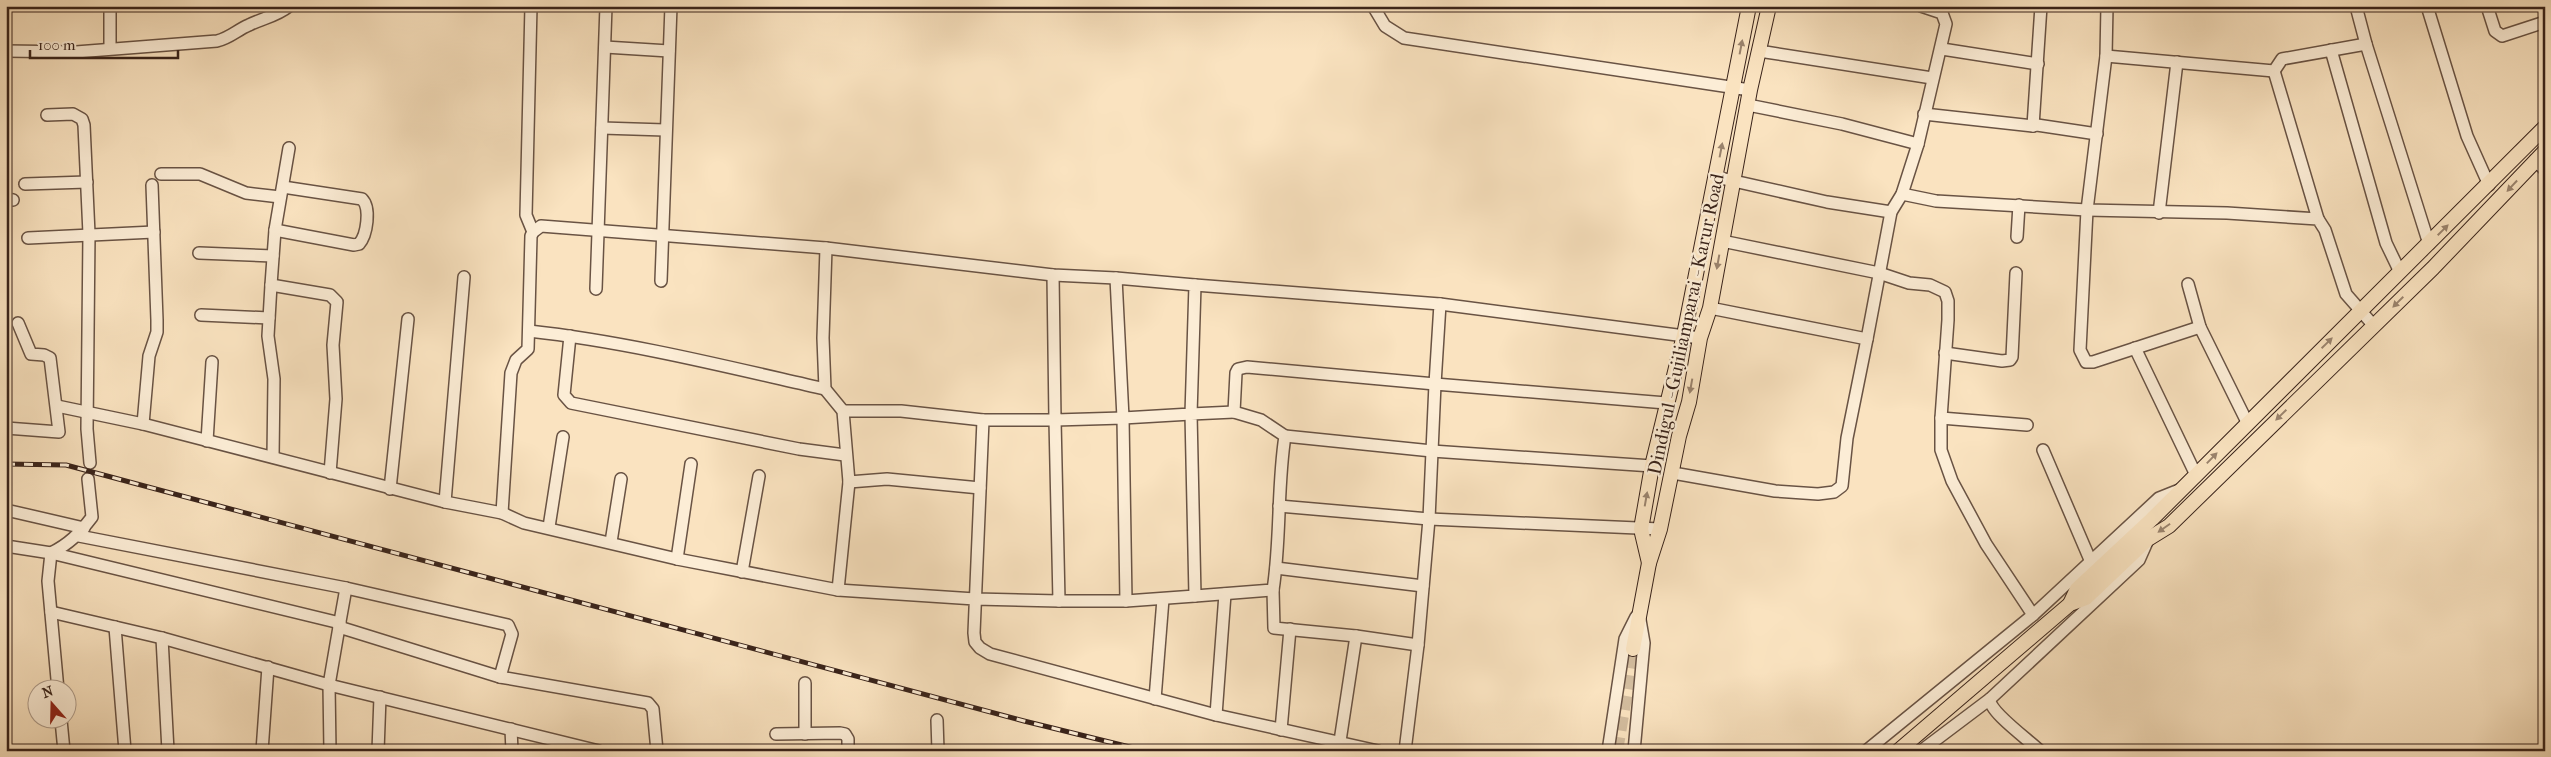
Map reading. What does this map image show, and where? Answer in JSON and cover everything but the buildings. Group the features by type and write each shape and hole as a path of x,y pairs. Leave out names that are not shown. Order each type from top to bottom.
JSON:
{"main road":[{"name":"Dindigul - Gujiliamparai - Karur Road","path":"1650,563 1641,528 1652,466 1684,335 1749,6"},
{"name":"Dindigul - Gujiliamparai - Karur Road","path":"1633,649 1639,611 1673,473 1678,436 1689,402 1700,338 1710,308 1750,90 1769,6"},
{"path":"2070,604 2077,589 2181,490 2247,422 2489,185 2545,127"},
{"path":"1898,751 2070,604 2086,598 2148,539 2169,526 2542,160"}],"street":[{"path":"110,6 110,48"},
{"path":"6,51 76,52 217,41 228,38 248,25 282,12 289,6"},
{"path":"502,513 511,373 516,360 528,349 533,232 526,215 531,6"},
{"path":"596,289 606,6"},
{"path":"661,281 671,6"},
{"path":"1373,6 1385,26 1404,38 1750,90"},
{"path":"1673,473 1775,491 1818,494 1834,492 1842,486 1847,438 1891,212 1902,194 1918,144 1932,78 1942,49 1946,24 1944,15 1921,6"},
{"path":"2033,126 2041,6"},
{"path":"2107,6 2106,56 2086,210 2080,350 2082,358 2086,362 2093,362 2200,326"},
{"path":"2428,6 2467,136 2489,185"},
{"path":"2487,6 2496,31 2502,36 2545,22"},
{"path":"2358,10 2366,44 2429,244"},
{"path":"2274,71 2282,59 2366,44"},
{"path":"605,46 669,51"},
{"path":"1942,49 2038,64"},
{"path":"2331,50 2386,243 2400,272"},
{"path":"1759,51 1932,78"},
{"path":"2106,56 2274,71"},
{"path":"2159,213 2177,62"},
{"path":"2274,71 2318,219 2325,230 2346,294 2374,326"},
{"path":"1748,105 1842,124 1918,144"},
{"path":"47,115 73,114 82,119 89,234 87,429 90,463"},
{"path":"1924,114 2037,125 2097,134"},
{"path":"602,128 665,130"},
{"path":"273,457 274,378 268,336 275,230 289,148"},
{"path":"162,174 200,174 246,193 282,192 362,199 368,210 363,237 359,244 275,230"},
{"path":"1716,177 1827,202 1891,212"},
{"path":"25,184 87,182"},
{"path":"143,424 149,356 157,332 152,185"},
{"path":"1902,194 1936,201 2019,204 2086,210 2227,213 2318,219"},
{"path":"2017,237 2019,204"},
{"path":"533,232 541,226 662,237 826,248 1053,275 1116,278 1440,304 1700,338"},
{"path":"28,238 154,232"},
{"path":"1722,241 1879,273 1908,283 1930,285 1945,292 1948,301 1948,320 1941,418 1941,450 1952,481 1986,544 2032,615"},
{"path":"825,390 822,338 826,248"},
{"path":"199,253 273,256"},
{"path":"1945,353 2002,362 2010,360 2012,357 2016,273"},
{"path":"1053,275 1059,601"},
{"path":"445,502 464,277"},
{"path":"1116,278 1123,418 1126,601"},
{"path":"2188,284 2200,326 2247,422"},
{"path":"271,285 330,295 337,302 333,345 336,399 330,474"},
{"path":"1195,285 1191,414 1195,596"},
{"path":"1405,751 1418,645 1429,519 1440,304"},
{"path":"1710,308 1867,339"},
{"path":"201,315 269,318"},
{"path":"390,489 408,319"},
{"path":"6,428 59,432 50,358 44,355 30,354 18,323"},
{"path":"529,331 570,336 743,370 825,390 843,411 845,455 849,482 838,590"},
{"path":"570,336 564,395 571,403 799,449 845,455"},
{"path":"2134,348 2196,475"},
{"path":"207,441 212,362"},
{"path":"1234,412 1236,372 1242,367 1666,403"},
{"path":"57,406 143,424 273,457 330,474 445,502 502,513 524,522 678,559 838,590 975,599 1059,601 1126,601 1273,590"},
{"path":"843,411 901,411 983,420 1123,418 1234,412 1261,420 1286,436 1432,451 1652,466"},
{"path":"1941,418 2026,425"},
{"path":"983,420 975,599 975,642 980,648 990,654 1216,715 1340,741 1378,751"},
{"path":"549,527 563,436"},
{"path":"1286,436 1280,465 1276,568 1273,590 1274,628 1290,628 1418,645"},
{"path":"2043,450 2091,562"},
{"path":"678,559 691,464"},
{"path":"742,572 759,476"},
{"path":"51,553 67,545 92,518 88,479"},
{"path":"612,542 621,479"},
{"path":"849,482 887,480 980,488"},
{"path":"1866,751 2032,615 2159,498 2181,490"},
{"path":"1279,506 1429,519 1660,529"},
{"path":"6,510 81,532 346,588 508,625 512,634 500,678"},
{"path":"1921,751 1990,699 2139,560 2148,539"},
{"path":"6,546 51,553 339,625 500,678 648,703 653,709 657,751"},
{"path":"51,553 48,580 57,680"},
{"path":"1276,568 1423,586"},
{"path":"330,751 329,685 346,588"},
{"path":"1216,715 1224,594"},
{"path":"1155,699 1163,599"},
{"path":"1608,751 1624,639 1639,611"},
{"path":"1634,751 1644,643 1639,611"},
{"path":"51,612 162,638 329,685 511,729 562,746 599,751"},
{"path":"115,627 124,751"},
{"path":"1281,730 1290,628"},
{"path":"1340,741 1356,636"},
{"path":"162,638 168,751"},
{"path":"262,751 268,667"},
{"path":"805,683 805,734"},
{"path":"378,751 380,697"},
{"path":"1990,699 1989,704 1995,712 2040,751"},
{"path":"936,720 938,751"},
{"path":"511,729 512,751"},
{"path":"62,730 64,751"},
{"path":"776,734 845,734 848,739 848,751"},
{"path":"1881,738 1893,751"}],"tunnel":[{"path":"1616,751 1633,649"}],"railway":[{"path":"6,464 66,465 1024,721 1146,751"}]}
